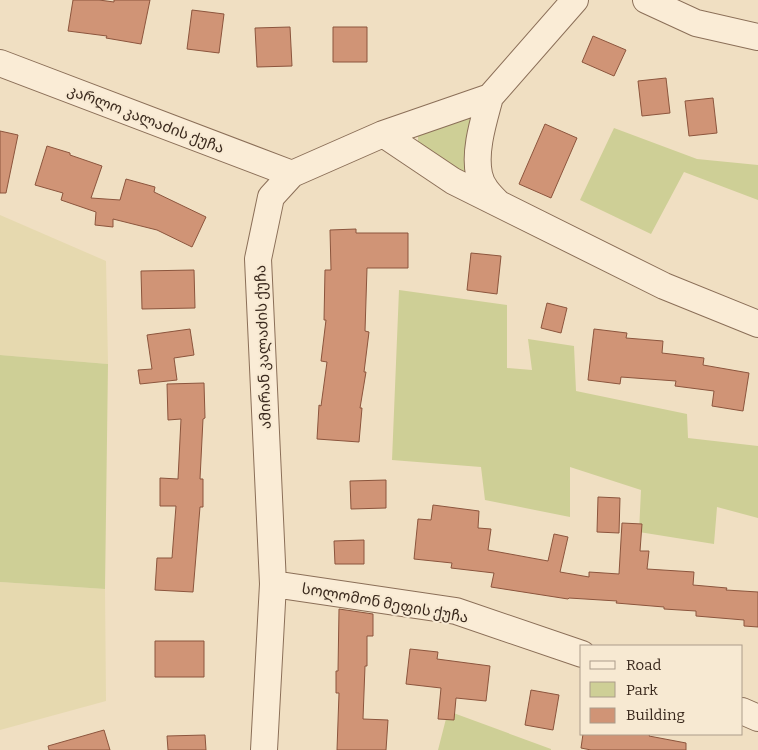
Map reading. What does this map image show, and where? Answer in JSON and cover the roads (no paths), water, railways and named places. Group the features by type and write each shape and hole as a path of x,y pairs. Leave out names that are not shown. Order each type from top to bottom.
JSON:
{"street":[{"name":"ამირან კალაძის ქუჩა","path":"264,750 273,584 258,259 271,197 292,174 383,134 490,97 575,0"},
{"path":"646,0 696,23 758,37"},
{"name":"კარლო კალაძის ქუჩა","path":"0,63 292,174"},
{"path":"490,97 481,133 478,156 479,175 486,190 499,204"},
{"path":"383,134 453,182 664,286 758,324"},
{"name":"სოლომონ მეფის ქუჩა","path":"273,584 456,611 580,653"},
{"path":"743,711 758,718"}]}
